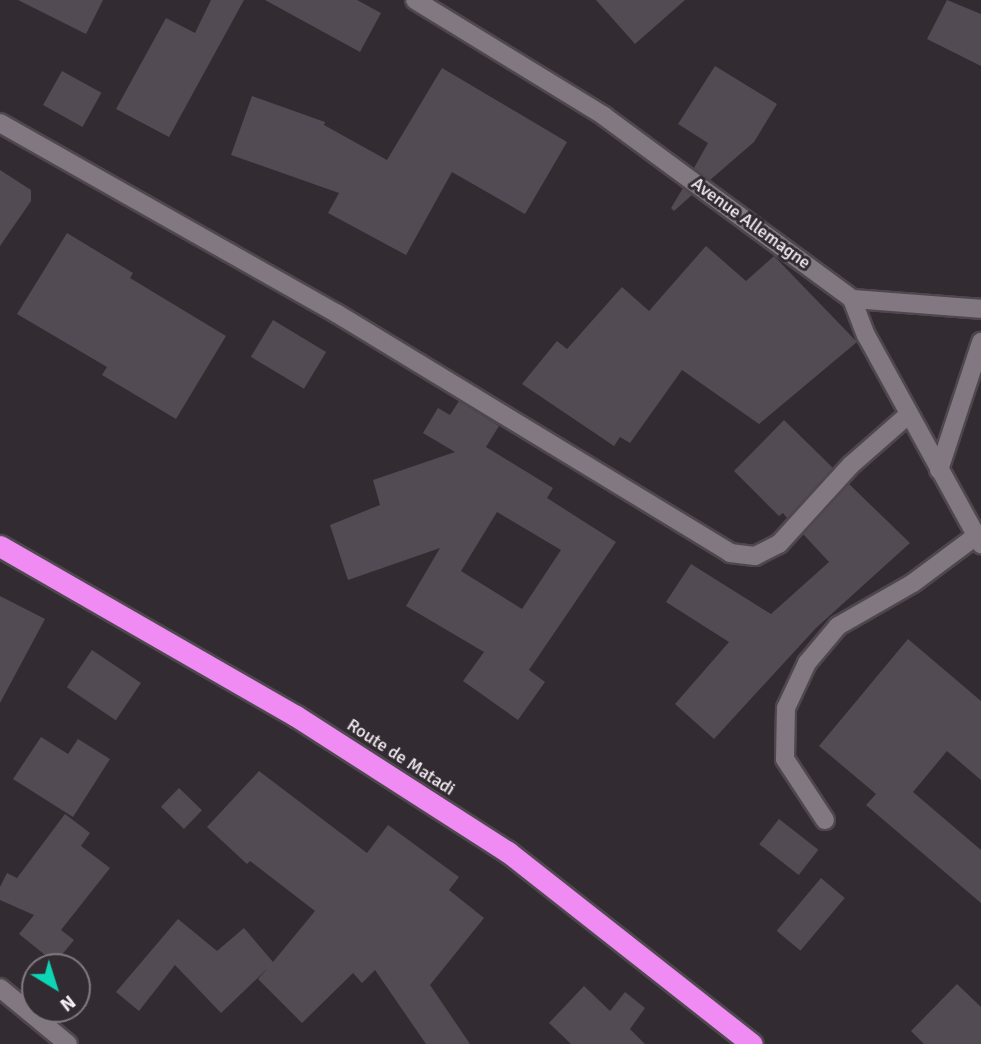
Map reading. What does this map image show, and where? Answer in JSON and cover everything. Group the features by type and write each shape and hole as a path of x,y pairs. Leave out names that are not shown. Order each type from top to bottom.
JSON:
{"highway":[{"name":"Route de Matadi","path":"0,547 296,716 508,852 752,1044"}],"street":[{"name":"Avenue Allemagne","path":"415,0 604,116 852,299"},
{"path":"0,123 336,313 730,553 755,556 779,544 851,466 909,414"},
{"path":"825,820 785,759 786,708 807,663 838,626 913,583 979,540 866,335 852,299 981,309"},
{"path":"939,470 981,342"},
{"path":"0,988 68,1044"}],"building":[{"path":"18,0 103,0 86,34"},
{"path":"211,0 244,0 169,137 116,109 166,18 195,33"},
{"path":"265,0 357,0 381,13 360,52"},
{"path":"596,0 685,0 635,44"},
{"path":"947,0 981,14 981,66 927,39"},
{"path":"715,66 777,104 754,142 710,180 694,168 708,143 678,124"},
{"path":"442,68 567,142 525,214 452,172 406,255 328,213 339,193 231,155 252,96 325,122 324,125 387,160"},
{"path":"62,71 101,93 82,127 43,105"},
{"path":"0,170 31,190 31,201 0,246"},
{"path":"683,188 692,195 674,211 671,208"},
{"path":"67,233 133,273 130,278 226,336 176,419 102,375 107,367 17,314"},
{"path":"706,246 746,281 774,256 857,342 759,424 682,370 630,443 620,437 614,446 522,384 557,341 567,349 622,287 649,311"},
{"path":"273,320 326,352 304,389 251,357"},
{"path":"459,401 499,426 486,447 553,488 547,498 616,542 529,670 545,682 518,720 463,681 484,652 406,606 440,548 348,580 330,525 380,505 373,480 455,452 423,433 438,408 450,415","holes":["497,512 561,550 522,609 461,571"]},
{"path":"784,420 833,468 787,518 783,513 779,516 734,471"},
{"path":"849,484 910,543 816,628 714,739 675,704 729,642 666,602 691,564 771,614 829,562 803,534"},
{"path":"0,596 45,619 0,703"},
{"path":"908,639 981,701 981,780 947,751 913,792 981,850 981,903 866,805 876,794 819,746"},
{"path":"92,650 141,683 116,720 67,687"},
{"path":"41,737 68,754 78,739 110,759 73,817 13,779"},
{"path":"259,771 367,853 388,825 459,877 449,890 484,918 430,985 470,1044 426,1044 375,970 362,983 353,973 302,1023 258,979 268,968 221,1013 175,965 139,1011 116,992 178,919 217,951 244,928 273,962 315,911 250,861 247,864 207,827"},
{"path":"179,788 202,810 184,829 161,807"},
{"path":"65,814 90,833 81,846 110,868 61,930 74,940 63,953 43,953 19,934 34,915 0,900 0,887 7,873 17,878"},
{"path":"779,819 818,850 799,875 759,844"},
{"path":"821,878 845,898 800,951 777,931"},
{"path":"957,984 981,1007 981,1044 924,1044 911,1031"},
{"path":"584,986 610,1011 625,992 645,1008 630,1029 645,1044 571,1044 549,1023"}]}
